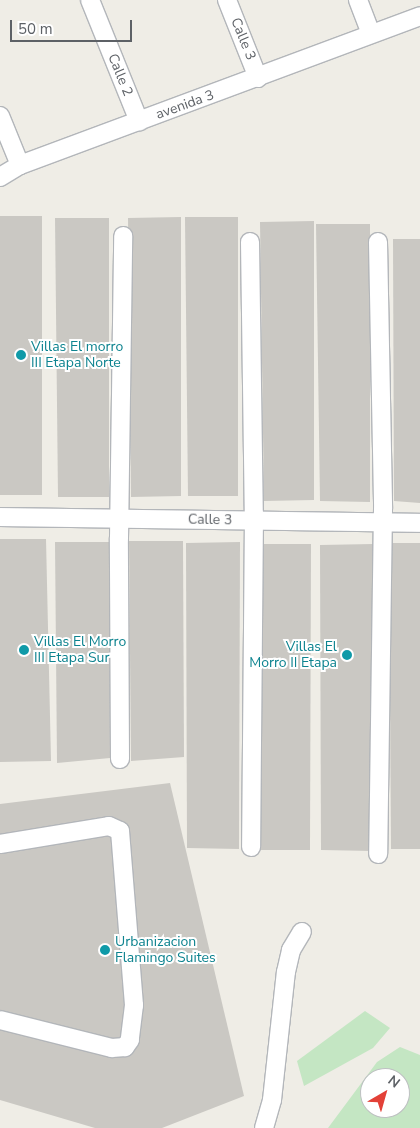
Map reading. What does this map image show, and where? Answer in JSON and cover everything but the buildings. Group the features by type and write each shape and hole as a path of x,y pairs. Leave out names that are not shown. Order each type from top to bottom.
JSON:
{"street":[{"name":"Calle 2","path":"90,0 139,121"},
{"name":"Calle 3","path":"227,0 258,78"},
{"path":"358,0 370,32"},
{"name":"avenida 3","path":"0,177 20,165 258,78 370,32 420,16"},
{"path":"0,116 20,165"},
{"path":"120,759 119,519 123,236"},
{"path":"250,242 254,520 251,847"},
{"path":"378,242 382,523 378,854"},
{"name":"Calle 3","path":"0,517 420,524"},
{"path":"0,844 109,826 120,831 134,1005 130,1040 125,1047 112,1048 0,1020"},
{"path":"264,1128 272,1100 286,972 291,950 302,932"}],"green space":[{"path":"365,1011 390,1028 373,1048 304,1086 297,1061"},
{"path":"400,1047 420,1055 420,1128 328,1128 360,1085 360,1118 410,1118 410,1068 373,1068 377,1062"}],"place":[{"name":"Villas El morro III Etapa Norte","path":"21,355"},
{"name":"Villas El Morro III Etapa Sur","path":"24,650"},
{"name":"Villas El Morro II Etapa","path":"347,655"},
{"name":"Urbanizacion Flamingo Suites","path":"105,950"}]}
